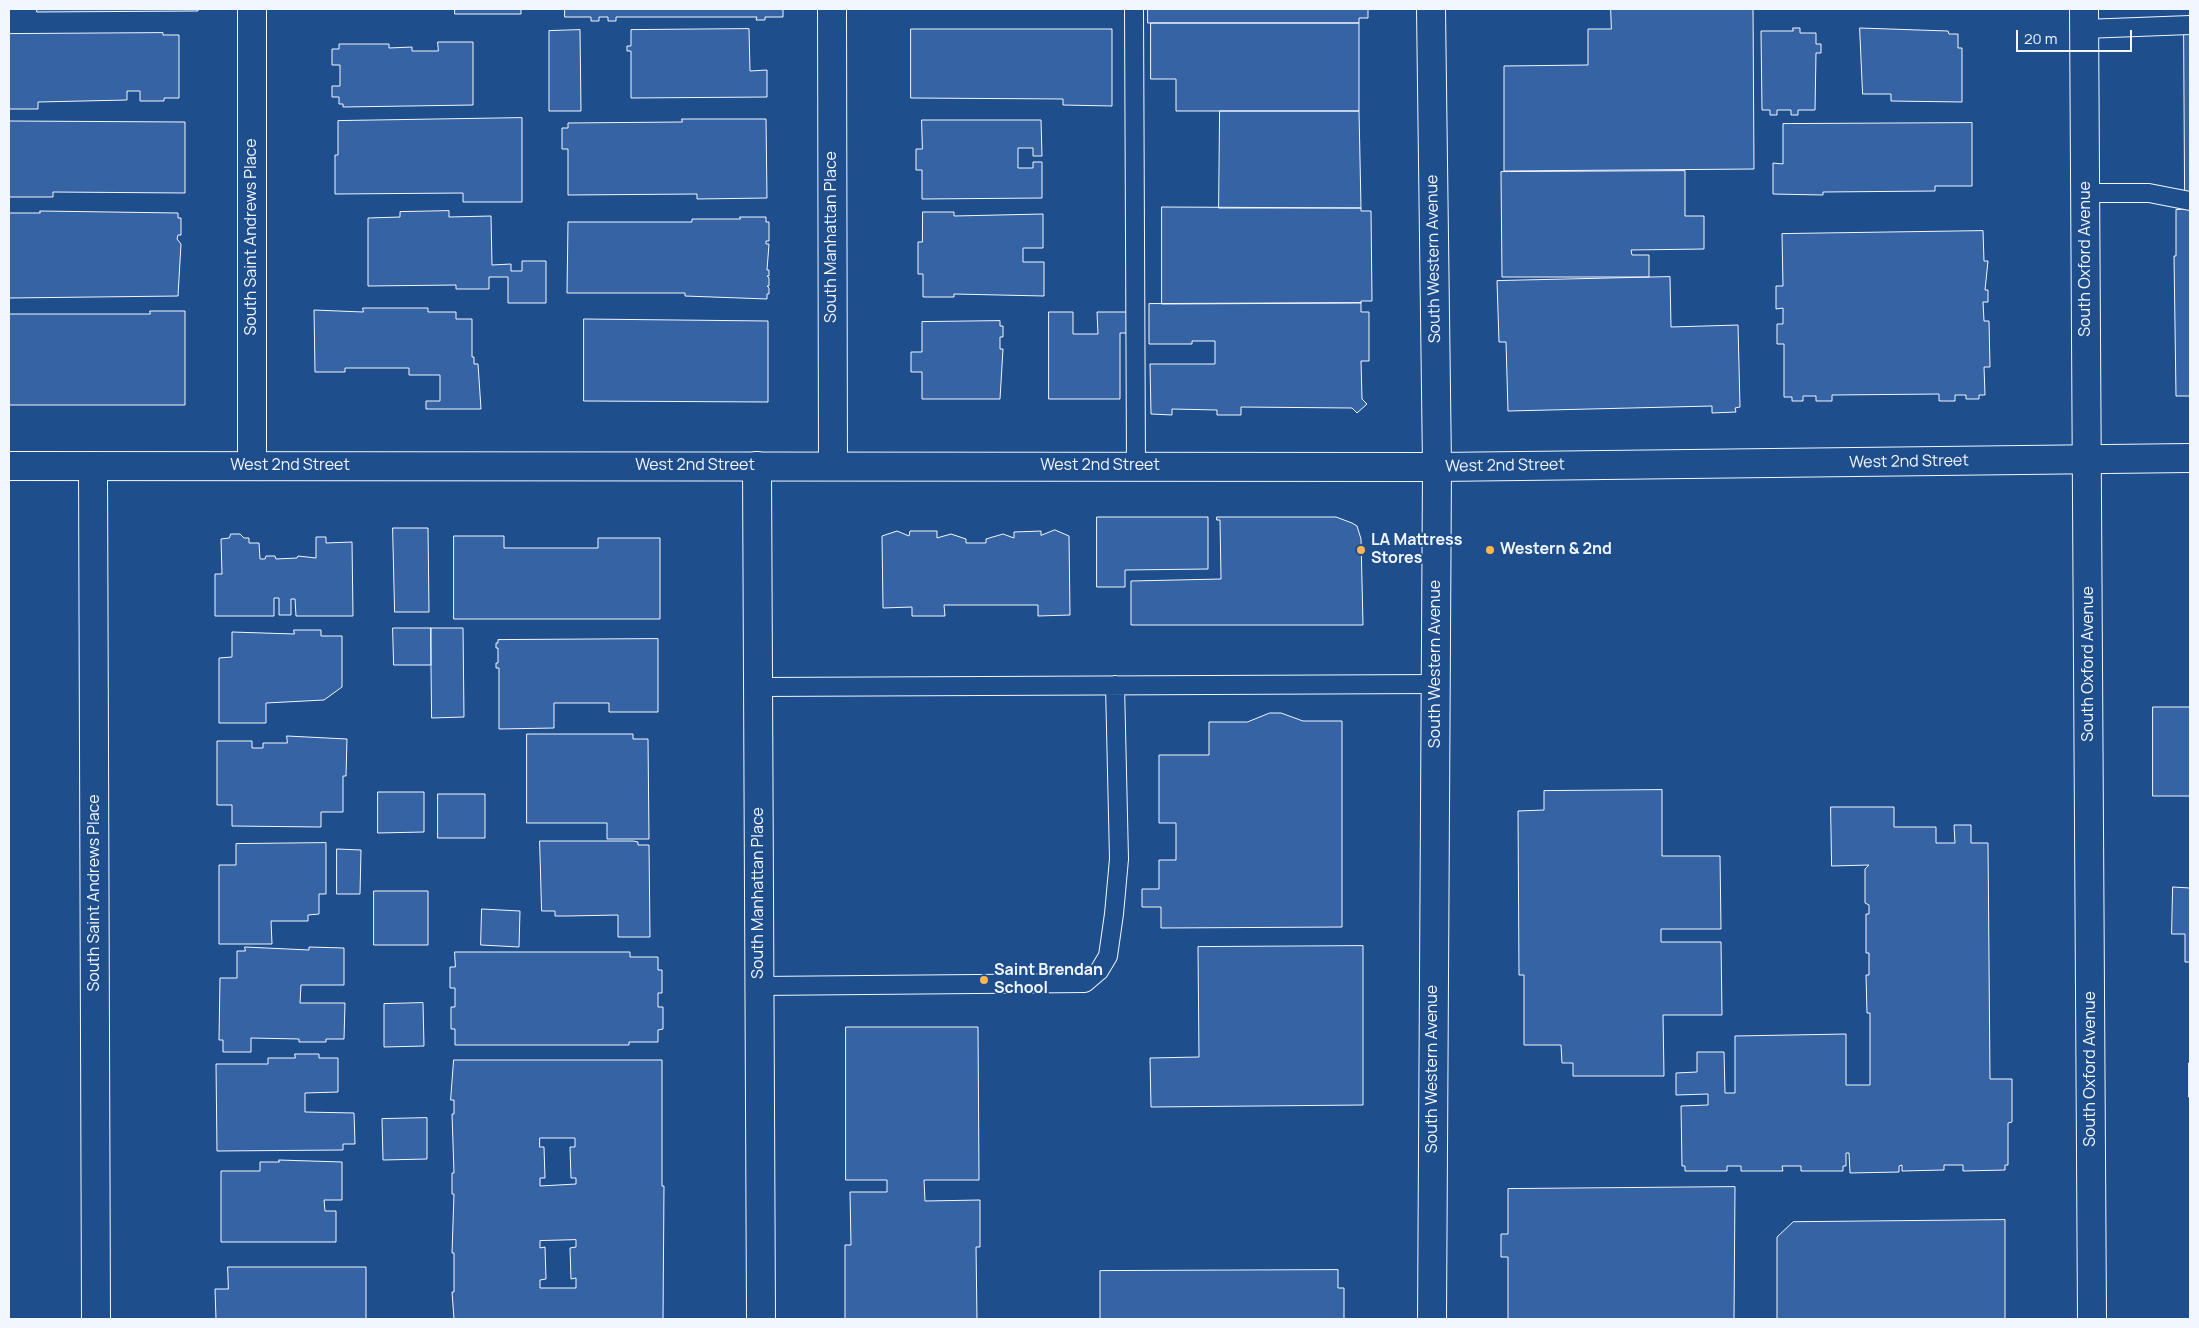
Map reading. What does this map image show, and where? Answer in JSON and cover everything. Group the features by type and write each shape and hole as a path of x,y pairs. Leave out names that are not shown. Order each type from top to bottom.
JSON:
{"street":[{"name":"South Saint Andrews Place","path":"252,9 252,466"},
{"name":"South Manhattan Place","path":"832,9 833,466"},
{"name":"South Western Avenue","path":"1431,9 1437,467 1432,1319"},
{"name":"South Oxford Avenue","path":"2084,19 2092,1319"},
{"name":"West 2nd Street","path":"9,466 1437,467 2190,458"},
{"name":"South Saint Andrews Place","path":"93,466 96,1319"},
{"name":"South Manhattan Place","path":"757,466 761,1319"}],"lane":[{"path":"1134,9 1136,466"},
{"path":"2084,19 2190,25"},
{"path":"2086,193 2149,193 2190,200"},
{"path":"758,686 1436,684"},
{"path":"759,986 1085,983 1099,971 1108,956 1119,859 1115,685"}],"building":[{"path":"37,9 198,9 198,11 37,12"},
{"path":"455,9 521,9 521,14 455,14"},
{"path":"565,9 783,9 783,17 765,17 765,20 756,20 757,17 616,17 616,21 608,21 608,17 599,17 599,21 591,21 591,17 565,17"},
{"path":"1148,9 1368,9 1368,18 1359,18 1359,23 1148,23"},
{"path":"1611,9 1753,9 1754,169 1504,171 1504,66 1588,65 1588,29 1611,29"},
{"path":"1151,23 1359,23 1359,111 1176,111 1176,79 1151,79"},
{"path":"1793,28 1800,28 1800,33 1816,33 1816,44 1821,44 1821,53 1816,53 1815,110 1798,110 1798,115 1791,115 1791,110 1777,110 1777,115 1770,115 1770,110 1762,110 1761,31 1793,31"},
{"path":"1860,28 1948,31 1949,34 1958,34 1958,48 1962,48 1962,102 1891,101 1891,94 1863,94"},
{"path":"749,29 750,71 767,70 767,97 631,98 631,51 627,51 627,46 631,46 631,30"},
{"path":"911,29 1112,29 1112,106 1063,105 1063,99 911,98"},
{"path":"580,30 581,111 549,111 549,31"},
{"path":"2184,31 2190,31 2190,194 2185,194"},
{"path":"163,33 163,35 179,35 179,98 164,98 164,101 140,101 140,91 127,91 127,100 38,102 38,109 9,109 9,34"},
{"path":"438,42 473,42 473,105 343,107 343,104 339,104 339,97 332,97 332,86 340,86 340,65 332,65 332,49 339,49 339,44 389,44 389,48 412,47 412,51 438,51"},
{"path":"1220,111 1359,111 1361,208 1219,208"},
{"path":"522,118 522,202 463,202 463,193 335,194 335,155 338,155 338,121"},
{"path":"682,119 766,119 767,198 697,199 697,194 568,195 568,149 562,149 562,128 568,128 568,123 682,122"},
{"path":"922,120 1041,120 1042,156 1033,156 1033,148 1018,148 1018,168 1033,168 1033,162 1042,162 1042,198 922,199 922,170 916,170 916,149 922,149"},
{"path":"9,121 185,122 185,193 53,192 53,197 9,197"},
{"path":"1972,123 1972,186 1935,186 1935,191 1823,192 1823,195 1773,194 1773,163 1783,164 1783,124"},
{"path":"1685,171 1685,216 1704,216 1704,249 1631,250 1632,255 1649,255 1649,277 1502,277 1501,172"},
{"path":"1162,207 1361,208 1361,211 1371,211 1372,301 1361,301 1361,303 1162,304"},
{"path":"2190,209 2190,396 2176,396 2174,256 2176,256 2176,210"},
{"path":"40,211 178,213 178,218 181,218 181,235 178,235 177,239 181,244 178,296 9,298 9,213 40,213"},
{"path":"449,211 449,217 491,216 492,265 511,264 511,271 522,271 522,261 546,261 546,303 508,303 508,277 489,277 489,289 456,289 456,285 368,286 368,218 400,217 400,212"},
{"path":"923,212 954,212 954,216 1043,214 1043,248 1023,248 1023,262 1044,262 1044,296 954,294 954,297 923,297 923,274 918,274 918,242 922,242"},
{"path":"740,217 766,217 766,222 769,222 769,241 766,241 766,244 769,244 767,270 769,270 769,276 767,276 769,278 769,286 767,286 769,294 767,294 767,299 685,296 685,293 567,293 568,222 692,222 692,219 740,219"},
{"path":"1983,231 1984,261 1988,261 1985,290 1988,290 1988,302 1983,302 1984,321 1989,321 1990,367 1984,367 1985,395 1979,395 1979,399 1966,399 1966,395 1955,395 1955,401 1939,401 1939,394 1832,395 1832,401 1816,401 1816,396 1803,396 1803,401 1792,401 1792,397 1784,397 1784,344 1777,344 1777,324 1783,324 1783,308 1776,309 1776,286 1783,286 1782,234"},
{"path":"1670,277 1671,327 1738,325 1740,407 1735,408 1736,412 1712,413 1712,406 1508,411 1506,342 1499,342 1497,281"},
{"path":"1361,303 1361,312 1369,312 1369,361 1361,361 1362,399 1367,404 1357,413 1352,408 1241,407 1241,415 1217,415 1217,410 1172,409 1172,415 1151,414 1150,364 1215,364 1215,341 1192,341 1192,344 1149,344 1149,304"},
{"path":"363,308 428,308 428,312 456,312 456,319 472,319 472,357 474,357 474,364 478,364 481,409 426,409 426,401 440,401 440,375 409,375 409,368 345,368 345,372 315,372 314,310 363,312"},
{"path":"150,311 185,311 185,405 9,405 9,314 150,314"},
{"path":"1049,312 1073,312 1073,334 1098,334 1097,312 1127,312 1127,333 1120,333 1120,399 1049,399"},
{"path":"584,319 768,321 768,402 584,401"},
{"path":"1000,321 1000,326 1003,326 1003,337 1000,337 1000,349 1003,349 1000,399 922,399 922,372 911,372 911,352 922,352 922,322"},
{"path":"1097,517 1208,517 1208,569 1125,570 1125,587 1097,587"},
{"path":"1217,517 1336,517 1357,526 1361,539 1363,625 1131,625 1131,581 1221,579 1220,520 1217,520"},
{"path":"393,528 428,528 429,612 395,612"},
{"path":"1055,530 1069,536 1070,615 1038,616 1038,605 944,605 945,616 912,616 912,607 883,608 882,536 897,531 909,536 910,531 937,531 937,538 951,534 966,539 966,543 986,543 986,539 1003,534 1014,538 1014,532 1041,531 1041,535"},
{"path":"231,534 240,534 244,538 249,538 249,543 259,543 260,559 265,559 266,556 275,556 276,559 297,558 298,556 316,558 316,537 326,537 326,543 352,542 353,616 296,616 295,599 291,599 291,615 279,615 279,598 274,598 274,616 215,616 215,574 222,574 221,539 229,538"},
{"path":"454,536 504,536 504,548 598,548 598,538 660,538 660,619 454,619"},
{"path":"393,628 431,628 431,665 394,665"},
{"path":"431,628 463,628 464,717 432,718"},
{"path":"294,630 321,630 321,636 342,636 342,687 324,700 266,703 266,723 219,723 219,658 232,657 232,632 294,634"},
{"path":"658,639 658,712 609,712 609,703 554,703 554,728 499,729 499,668 496,668 498,648 496,648 496,643 498,643 498,640"},
{"path":"2153,707 2190,707 2190,796 2153,796"},
{"path":"1270,713 1281,713 1303,721 1342,721 1342,927 1161,928 1161,907 1142,907 1142,889 1159,889 1159,860 1176,860 1176,823 1159,823 1159,755 1209,755 1209,722 1247,722"},
{"path":"527,734 633,734 633,739 648,739 649,839 607,839 607,823 527,823"},
{"path":"287,736 347,739 346,776 343,776 343,812 321,812 321,827 232,826 232,805 217,805 217,741 252,741 252,748 263,748 263,743 287,743"},
{"path":"1662,790 1662,856 1720,856 1721,929 1661,929 1661,942 1721,942 1722,1015 1663,1015 1664,1076 1573,1076 1573,1063 1562,1063 1561,1045 1524,1045 1524,975 1519,975 1518,811 1544,810 1544,791"},
{"path":"378,792 424,792 424,832 378,833"},
{"path":"438,794 485,794 485,838 438,838"},
{"path":"1831,807 1894,807 1894,827 1936,827 1936,843 1955,843 1954,825 1971,825 1971,843 1988,843 1990,1079 2012,1079 2012,1122 2008,1123 2008,1165 2005,1165 2005,1170 1963,1171 1963,1165 1944,1165 1944,1170 1902,1171 1902,1165 1899,1166 1899,1172 1850,1173 1849,1153 1846,1153 1846,1166 1843,1166 1843,1171 1801,1171 1801,1166 1782,1166 1783,1171 1741,1171 1741,1166 1727,1166 1727,1171 1685,1171 1685,1166 1682,1166 1681,1106 1708,1105 1708,1094 1676,1095 1676,1073 1697,1072 1697,1052 1724,1052 1725,1093 1735,1093 1735,1036 1846,1034 1846,1085 1870,1085 1870,1013 1867,1013 1866,975 1869,975 1869,953 1866,953 1866,914 1869,914 1869,905 1865,903 1865,869 1869,865 1832,866"},
{"path":"540,841 633,841 638,842 638,845 649,845 650,937 618,937 618,915 555,916 555,911 542,911"},
{"path":"326,843 326,894 319,894 319,914 308,915 308,921 271,921 272,944 219,944 219,865 236,865 236,844"},
{"path":"337,849 361,850 360,894 337,894"},
{"path":"2173,887 2190,888 2190,962 2185,962 2185,934 2172,934"},
{"path":"374,891 428,891 428,945 374,945"},
{"path":"482,909 520,911 519,947 481,945"},
{"path":"1363,946 1363,1105 1151,1107 1150,1058 1199,1057 1198,947"},
{"path":"245,947 309,950 309,947 344,948 344,985 301,985 300,1003 345,1003 344,1039 326,1039 326,1042 299,1042 299,1039 251,1038 251,1052 223,1052 223,1040 219,1040 220,978 237,978 237,951 245,951"},
{"path":"455,952 630,952 630,957 658,957 658,970 662,970 662,993 658,993 658,1007 663,1007 663,1029 658,1030 658,1042 629,1042 629,1045 455,1045 455,1029 451,1029 451,1007 455,1007 455,988 450,988 450,967 455,967"},
{"path":"423,1003 424,1046 384,1047 384,1004"},
{"path":"846,1027 978,1027 979,1180 924,1180 925,1201 980,1200 980,1247 976,1247 977,1319 845,1319 845,1245 851,1245 850,1192 887,1192 887,1180 846,1180"},
{"path":"295,1054 319,1054 319,1058 338,1058 338,1092 305,1093 305,1112 354,1113 355,1144 343,1144 343,1150 217,1151 216,1064 268,1064 268,1058 295,1058"},
{"path":"454,1060 662,1060 662,1186 664,1186 663,1319 454,1319 452,1292 454,1292 454,1253 452,1253 454,1194 452,1194 452,1173 454,1173 452,1114 454,1114 454,1100 451,1100","holes":["540,1138 575,1138 575,1147 570,1147 571,1178 576,1178 576,1184 540,1186 540,1178 545,1178 544,1147 540,1147","576,1240 576,1247 570,1248 571,1279 576,1278 576,1288 540,1288 540,1280 546,1279 545,1247 540,1248 540,1241"]},
{"path":"2190,1063 2190,1097 2189,1097"},
{"path":"427,1118 427,1159 383,1160 382,1119"},
{"path":"279,1160 342,1162 342,1200 324,1200 325,1211 336,1211 336,1242 221,1242 221,1171 260,1171 260,1162 279,1162"},
{"path":"1735,1187 1734,1319 1508,1319 1508,1257 1501,1257 1501,1234 1508,1234 1508,1189"},
{"path":"2005,1220 2005,1319 1777,1319 1777,1237 1793,1222"},
{"path":"228,1267 366,1267 366,1319 216,1319 215,1289 228,1289"},
{"path":"1338,1270 1338,1288 1344,1288 1344,1319 1100,1319 1100,1271"}],"place":[{"name":"LA Mattress Stores","path":"1361,550"},
{"name":"Western & 2nd","path":"1490,550"},
{"name":"Saint Brendan School","path":"984,980"}]}
